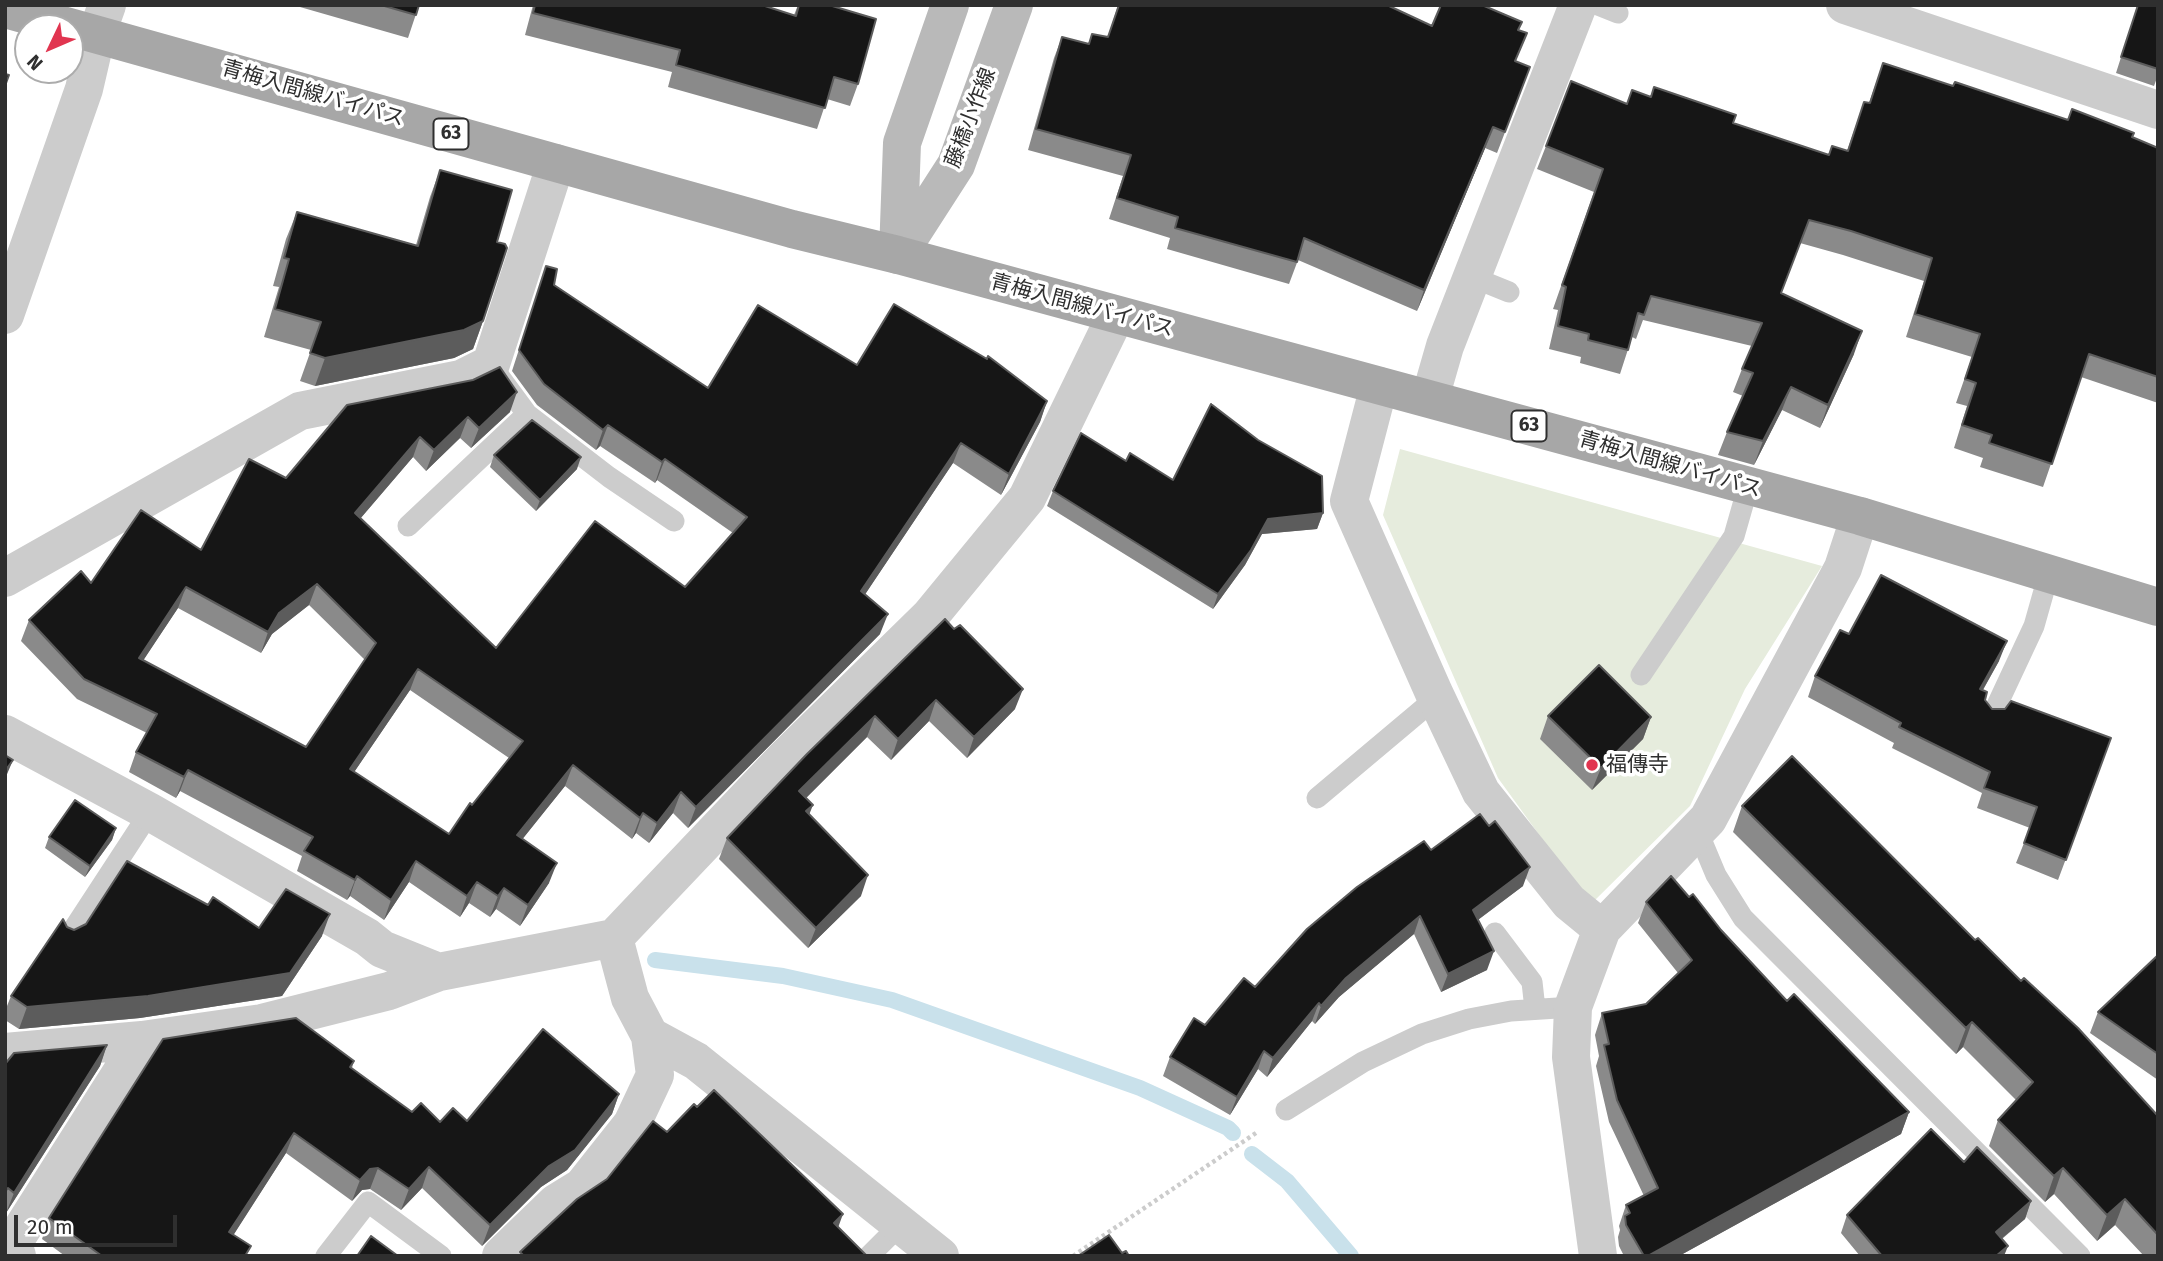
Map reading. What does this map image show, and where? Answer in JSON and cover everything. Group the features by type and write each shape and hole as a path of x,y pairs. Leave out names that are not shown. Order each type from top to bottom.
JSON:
{"main road":[{"path":"898,255 902,143 950,5"},
{"name":"藤橋小作線","path":"898,255 956,165 1014,5"},
{"name":"青梅入間線バイパス","path":"5,9 102,19 556,163 792,229 1430,398 1748,488 1860,516 2158,607"}],"street":[{"path":"1430,398 1444,346 1578,5"},
{"path":"1845,5 2158,110"},
{"path":"7,308 84,89 102,19"},
{"path":"5,578 300,411 461,379 491,364 556,163"},
{"path":"5,1052 142,1040 262,1023 389,991 439,972 614,938 784,759 930,617 1027,498 1116,315"},
{"path":"1379,386 1349,501 1436,698 1481,792 1569,902 1602,929"},
{"path":"1598,1256 1571,1056 1573,1007 1602,929 1708,820 1843,568 1860,516"},
{"path":"5,734 150,812 368,937 382,949 439,972"},
{"path":"501,1256 556,1203 582,1187 632,1124 655,1075 650,1036 630,998 614,938"},
{"path":"650,1036 696,1061 940,1256"},
{"path":"17,1256 13,1244 142,1040"}],"lane":[{"path":"1472,277 1509,292"},
{"path":"491,364 527,414 609,477 674,521"},
{"path":"408,526 527,414"},
{"path":"1641,675 1734,536 1748,488"},
{"path":"1991,718 2034,626 2049,573"},
{"path":"1317,798 1436,698"},
{"path":"67,939 150,812"},
{"path":"1698,832 1716,875 1743,918 2080,1256"},
{"path":"1495,933 1532,982 1535,1009"},
{"path":"1286,1110 1363,1062 1422,1034 1468,1019 1535,1009 1573,1007"},
{"path":"326,1256 368,1202 441,1256"},
{"path":"869,1256 901,1224"}],"path":[{"path":"1073,1256 1243,1143 1286,1110"}],"green space":[{"path":"1400,449 1822,566 1745,689 1690,806 1590,905 1498,778 1383,515"}],"building":[{"path":"381,5 419,5 416,15"},
{"path":"535,5 762,5 796,16 799,5 829,5 876,19 858,84 834,77 825,108 676,65 680,50 533,13"},
{"path":"1119,5 1387,5 1432,26 1441,5 1482,5 1522,22 1518,30 1527,33 1515,61 1530,67 1505,132 1493,127 1424,290 1304,238 1297,262 1175,228 1178,217 1117,198 1131,155 1036,129 1062,37 1089,44 1092,34 1108,37"},
{"path":"2138,5 2158,5 2158,69 2121,57"},
{"path":"1883,63 1953,86 1955,82 2068,120 2072,109 2134,133 2132,137 2158,148 2158,377 2089,354 2052,464 1989,443 1992,435 1962,425 1976,383 1965,379 1980,334 1915,314 1932,258 1851,231 1809,220 1781,293 1862,331 1828,405 1791,387 1763,441 1727,432 1753,373 1742,369 1762,323 1651,296 1644,315 1638,313 1628,350 1588,340 1589,334 1558,326 1566,287 1562,285 1603,169 1546,146 1571,81 1627,104 1632,90 1651,97 1654,87 1736,115 1733,123 1829,155 1832,146 1848,151 1864,102 1870,103"},
{"path":"440,170 512,190 497,242 505,244 507,248 483,321 464,330 325,358 310,353 321,322 275,309 289,259 284,258 297,212 418,246"},
{"path":"546,266 557,269 554,285 708,388 758,305 857,365 894,304 987,359 988,356 1047,401 1009,474 961,443 861,591 888,614 696,807 681,792 657,823 643,813 640,818 573,765 517,835 557,863 528,905 504,888 498,896 477,882 467,896 416,861 391,900 357,876 355,880 304,851 313,837 188,770 184,777 136,752 157,714 84,679 29,620 81,571 91,583 141,510 201,550 249,459 286,478 347,405 473,380 500,367 517,392 479,428 468,417 434,450 420,437 355,513 496,648 595,521 685,587 747,517 665,459 662,462 608,425 603,430 544,384 519,350","holes":["317,584 376,643 306,747 139,658 186,587 268,632 279,613","418,669 523,741 472,805 470,803 449,834 350,769"]},
{"path":"1211,404 1258,440 1322,476 1323,513 1268,519 1251,550 1218,594 1053,491 1081,433 1126,461 1130,453 1173,480"},
{"path":"532,420 581,457 540,500 494,455"},
{"path":"1881,575 2007,641 1980,689 1987,692 1985,700 1992,709 2005,709 2011,701 2111,738 2066,860 2024,843 2037,807 1984,788 1990,772 1899,727 1901,723 1815,676 1840,630 1849,634"},
{"path":"945,619 954,629 960,625 1023,689 974,737 936,700 898,739 875,716 799,791 813,805 806,811 868,875 816,928 727,838 807,754"},
{"path":"1599,665 1651,717 1601,768 1548,716"},
{"path":"5,755 13,760 5,771"},
{"path":"1792,756 1975,940 1978,938 2021,981 2024,978 2078,1028 2158,1116 2158,1235 2125,1199 2107,1215 2063,1168 2054,1176 1998,1120 2033,1082 1972,1022 1966,1028 1742,806"},
{"path":"75,800 116,828 90,866 49,837"},
{"path":"1480,814 1489,826 1495,821 1530,867 1473,910 1494,951 1448,974 1420,916 1346,978 1321,1006 1319,1003 1273,1058 1264,1051 1237,1097 1170,1057 1194,1018 1205,1025 1244,978 1255,987 1307,929 1357,887 1424,841 1431,850"},
{"path":"127,861 208,905 213,897 259,928 286,889 330,914 290,973 148,996 27,1007 11,996 63,919 67,927 74,930 86,924"},
{"path":"1671,876 1689,897 1693,894 1721,930 1787,1001 1794,994 1909,1112 1644,1256 1626,1225 1625,1216 1630,1213 1626,1205 1658,1188 1617,1100 1604,1045 1609,1044 1602,1013 1646,1004 1692,960 1646,902"},
{"path":"2158,957 2158,1054 2098,1012"},
{"path":"296,1018 354,1061 350,1067 412,1112 421,1103 440,1122 453,1108 467,1121 543,1029 619,1094 575,1150 549,1166 490,1225 429,1167 409,1189 378,1168 370,1169 360,1180 294,1133 229,1232 251,1246 245,1256 102,1256 49,1218 163,1039"},
{"path":"107,1045 14,1193 8,1188 5,1192 5,1064 14,1053"},
{"path":"714,1090 843,1214 834,1223 867,1256 524,1256 520,1252 577,1199 607,1179 653,1121 667,1132 694,1104 697,1107"},
{"path":"1931,1129 1964,1162 1977,1147 2031,1201 1996,1232 2008,1246 1996,1256 1882,1256 1847,1215"},
{"path":"1109,1235 1122,1253 1126,1251 1129,1256 1078,1256"},
{"path":"371,1236 398,1256 357,1256"}],"waterway":[{"path":"655,960 783,976 892,1000 1140,1088 1228,1128 1233,1133"},
{"path":"1252,1154 1287,1181 1351,1256"}],"place":[{"name":"福傳寺","path":"1592,765"}]}
